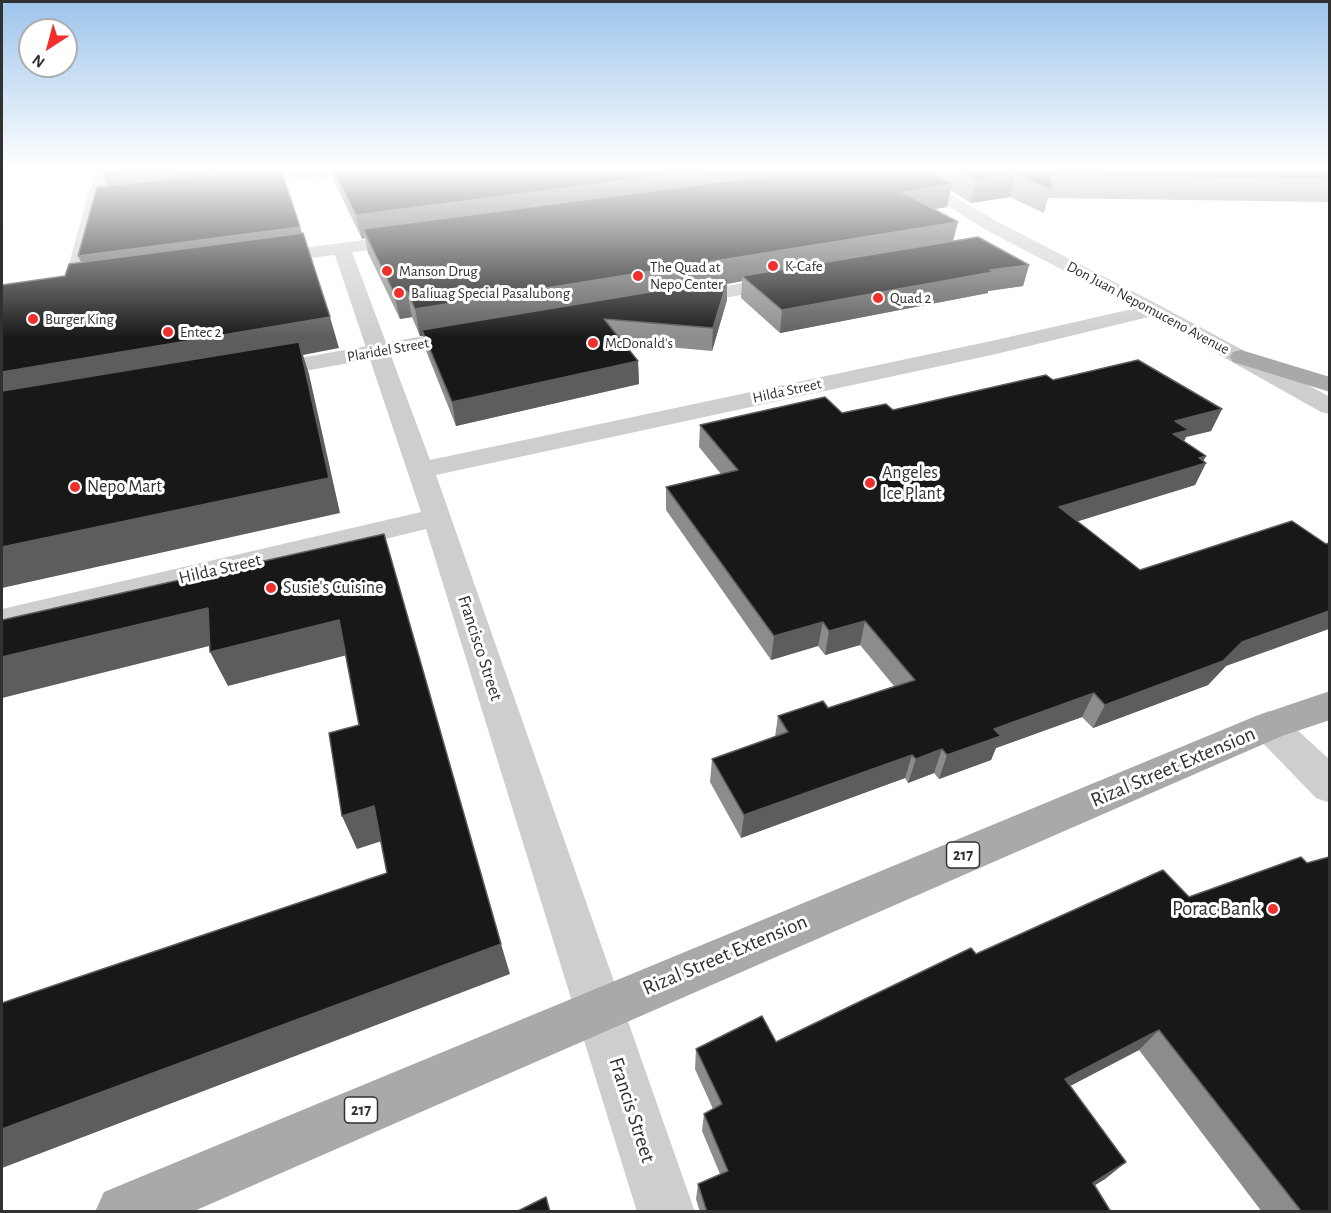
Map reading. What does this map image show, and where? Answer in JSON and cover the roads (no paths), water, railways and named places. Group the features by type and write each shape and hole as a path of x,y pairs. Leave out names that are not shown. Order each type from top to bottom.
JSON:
{"main road":[{"path":"1241,357 1329,385"},
{"name":"Rizal Street Extension","path":"124,1212 1269,726 1329,705"}],"street":[{"path":"73,286 88,226"},
{"name":"Don Juan Nepomuceno Avenue","path":"995,226 1241,357 1329,407"},
{"path":"244,262 430,237"},
{"path":"990,247 1023,242"},
{"name":"Francisco Street","path":"342,249 437,517 598,1009"},
{"path":"667,302 810,278"},
{"path":"53,289 95,283"},
{"name":"Hilda Street","path":"420,470 996,347 1154,310"},
{"name":"Plaridel Street","path":"239,375 491,332"},
{"name":"Hilda Street","path":"2,621 437,517"},
{"path":"1269,726 1329,786"},
{"name":"Francis Street","path":"598,1009 666,1212"}],"place":[{"name":"K-Cafe","path":"773,266"},
{"name":"Manson Drug","path":"387,271"},
{"name":"The Quad at Nepo Center","path":"638,276"},
{"name":"Baliuag Special Pasalubong","path":"399,293"},
{"name":"Quad 2","path":"878,298"},
{"name":"Burger King","path":"33,319"},
{"name":"Entec 2","path":"168,332"},
{"name":"McDonald's","path":"593,343"},
{"name":"Angeles Ice Plant","path":"870,483"},
{"name":"Nepo Mart","path":"75,487"},
{"name":"Susie's Cuisine","path":"271,588"},
{"name":"Porac Bank","path":"1273,909"}]}
